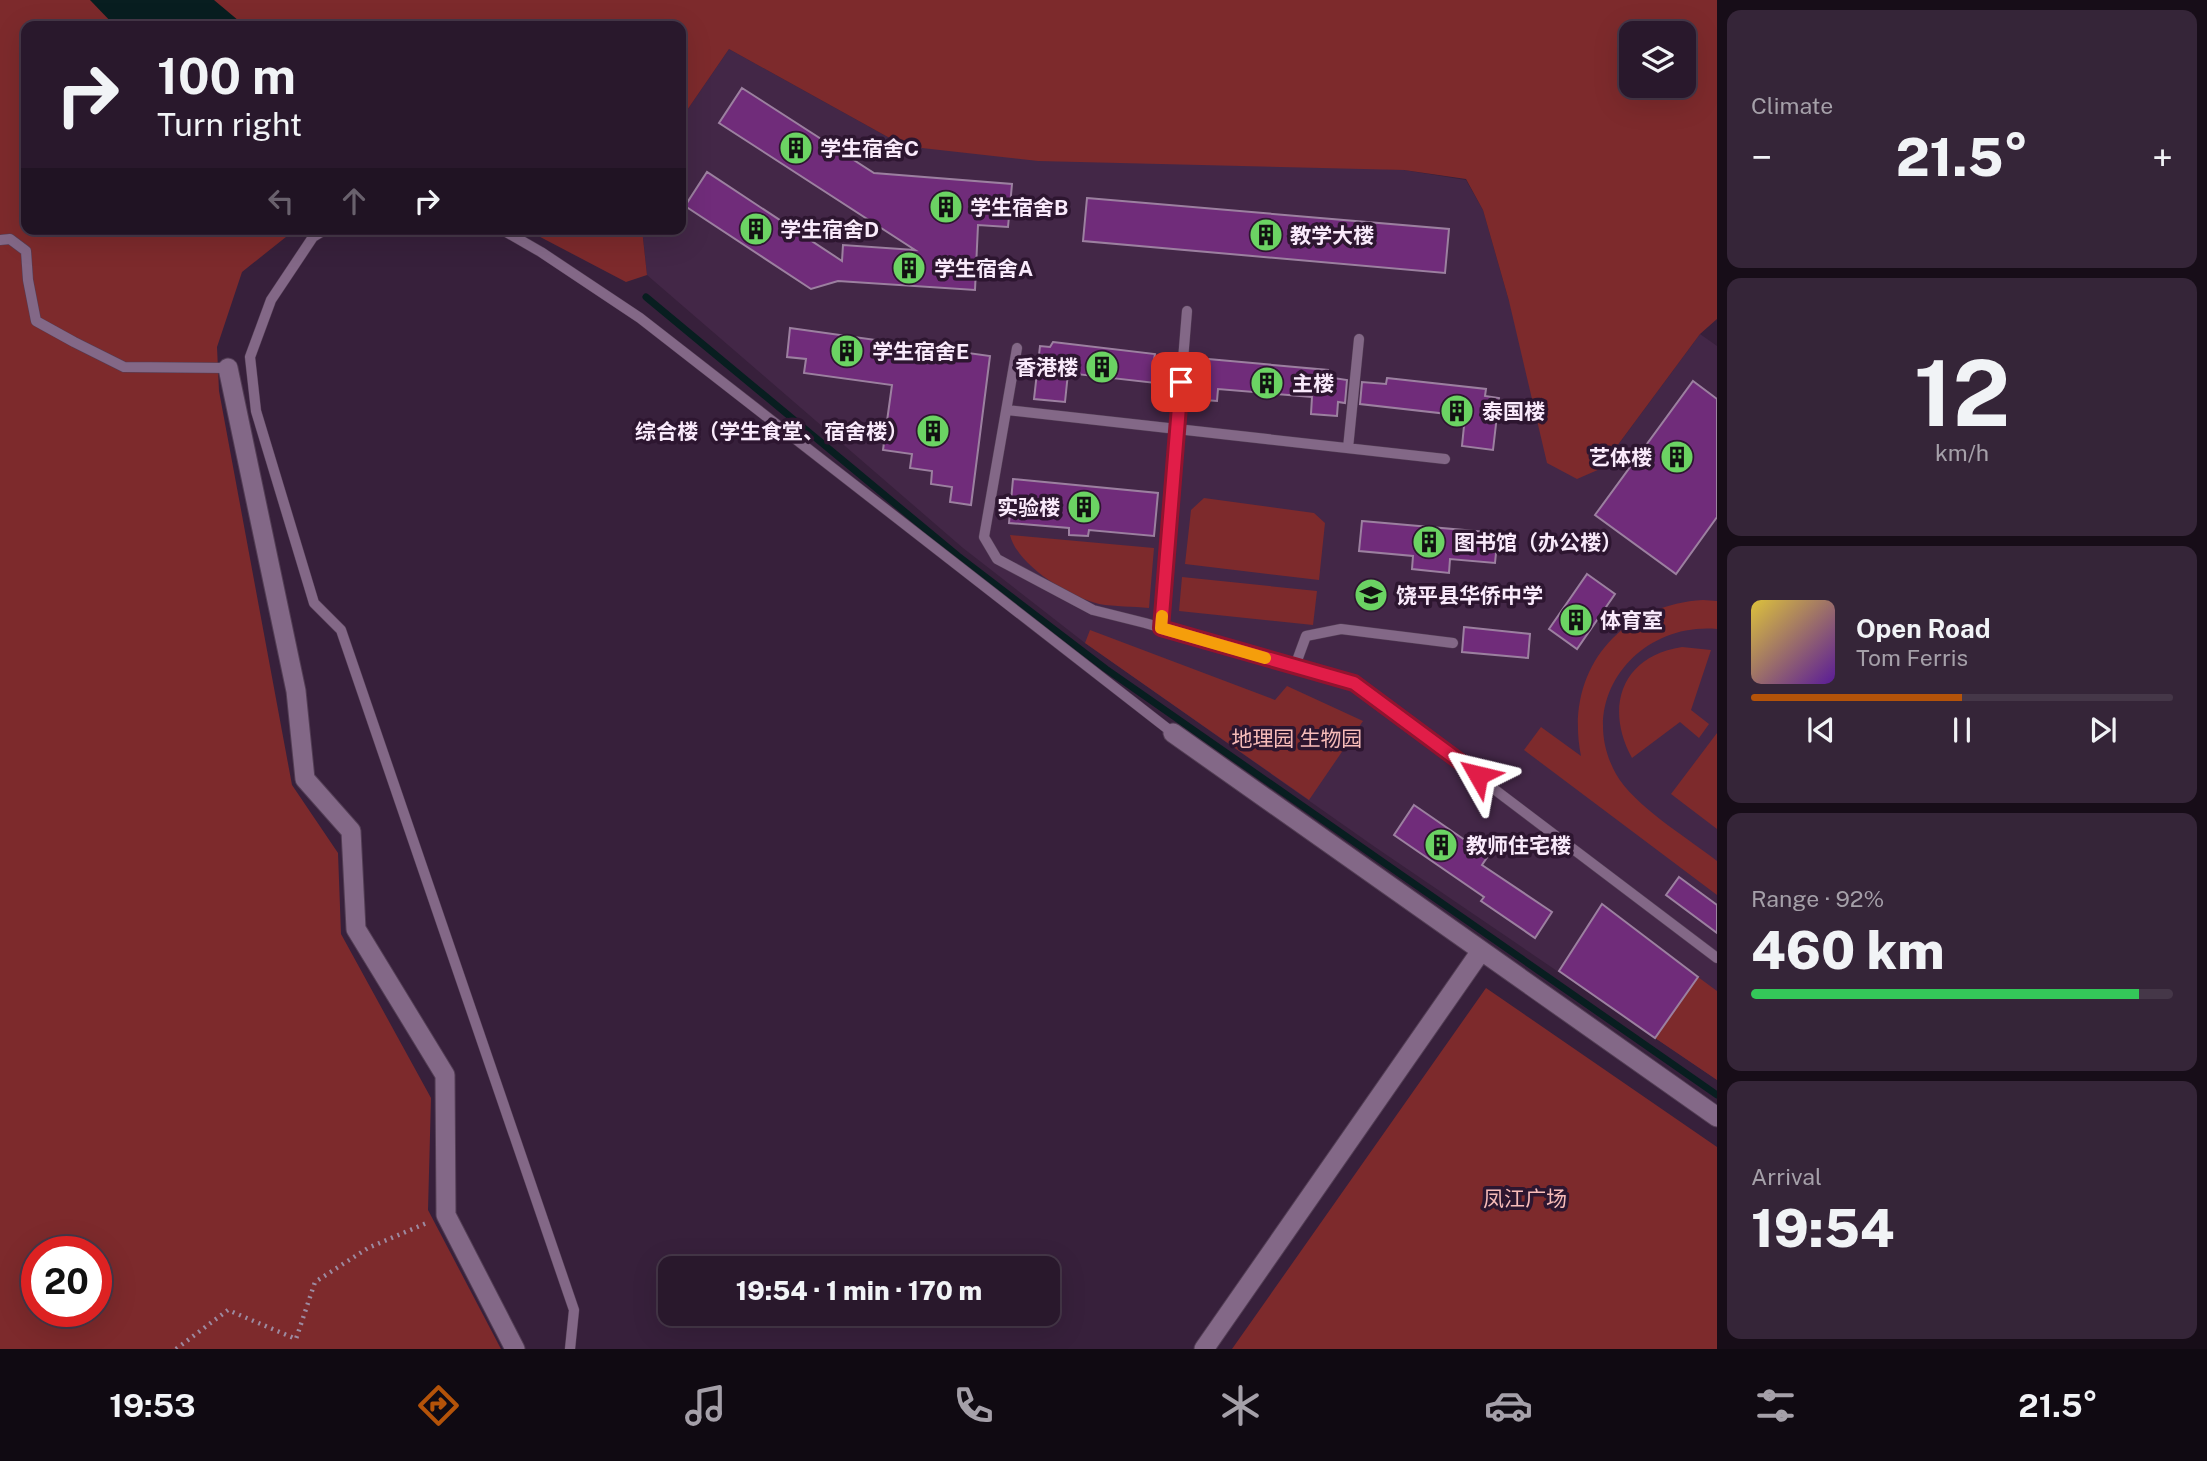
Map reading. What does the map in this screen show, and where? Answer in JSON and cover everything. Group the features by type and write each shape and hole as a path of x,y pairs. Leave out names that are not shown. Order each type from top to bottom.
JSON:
{"street":[{"path":"228,368 296,691 305,779 351,831 356,929 445,1075 446,1215 515,1349"},
{"path":"1173,733 1717,1117"},
{"path":"1204,1349 1481,951"}],"lane":[{"path":"316,235 271,300 250,357 256,411 314,603 341,630 574,1310 570,1349"},
{"path":"511,235 640,318 1173,733"},
{"path":"0,240 10,239 26,251 36,321 124,367 228,368"},
{"path":"1161,628 1186,311"},
{"path":"1348,448 1359,339"},
{"path":"1017,348 984,537 997,559 1093,610 1354,683 1717,958"},
{"path":"1007,410 1445,459"},
{"path":"1296,666 1306,636 1341,629 1453,643"}],"path":[{"path":"176,1349 228,1310 296,1339 315,1282 368,1248 446,1215"}],"shaded area":[{"path":"90,0 214,0 239,21 110,21"},
{"name":"饶平县华侨中学","path":"729,49 904,146 1404,170 1466,180 1483,210 1509,301 1600,469 1700,334 1717,346 1717,1080 1375,847 1085,643 963,548 647,275 643,235 686,235 686,112"}],"green space":[{"path":"0,0 1717,0 1717,319 1700,334 1600,469 1577,479 1547,463 1509,301 1483,210 1466,179 1404,170 1038,161 904,146 729,49 686,112 686,21 21,21 21,235 288,235 242,272 217,347 219,391 292,785 338,853 341,934 431,1098 428,1210 501,1349 0,1349"},
{"path":"536,235 643,235 647,275 626,282"},
{"path":"1204,498 1314,513 1325,523 1319,580 1185,564 1191,510"},
{"path":"1010,535 1154,548 1149,608 1099,604 1073,594 1033,568 1015,546"},
{"path":"1182,577 1317,591 1313,625 1179,611"},
{"path":"1703,600 1717,601 1717,629 1688,630 1662,638 1639,652 1621,671 1609,694 1603,719 1605,746 1616,774 1648,810 1717,861 1717,895 1524,750 1541,727 1581,756 1578,725 1581,696 1590,671 1604,648 1623,629 1646,615 1673,605"},
{"name":"地理园 生物园","path":"1090,630 1275,700 1287,686 1363,721 1309,800 1085,643"},
{"path":"1682,647 1711,650 1691,710 1709,724 1699,738 1680,722 1632,758 1620,720 1624,687 1632,673 1645,661 1661,652"},
{"path":"1717,733 1717,829 1671,794"},
{"path":"1698,977 1717,991 1717,1080 1655,1038"},
{"name":"凤江广场","path":"1486,988 1717,1147 1717,1349 1232,1349"}],"building":[{"path":"742,88 874,173 1012,184 1008,227 978,225 975,290 838,281 811,289 686,207 707,172 842,261 843,245 915,250 719,123"},
{"name":"教学大楼","path":"1087,198 1449,229 1445,273 1083,241"},
{"path":"790,328 990,356 971,505 950,502 952,487 931,484 932,471 910,468 912,454 883,450 892,385 804,373 806,359 787,357"},
{"name":"香港楼","path":"1053,342 1155,354 1154,360 1175,363 1173,385 1068,373 1065,402 1034,399 1040,346 1050,347"},
{"name":"主楼","path":"1208,359 1328,370 1327,377 1347,380 1345,403 1338,402 1337,416 1311,414 1312,397 1218,389 1217,401 1192,399 1193,388 1188,387 1190,364 1207,366"},
{"name":"泰国楼","path":"1387,378 1486,389 1485,396 1499,398 1493,450 1462,446 1465,416 1360,404 1362,382 1386,384"},
{"name":"艺体楼","path":"1693,381 1717,399 1717,517 1676,574 1595,515"},
{"name":"实验楼","path":"1013,479 1158,493 1154,536 1089,530 1088,536 1069,535 1069,528 1009,523"},
{"name":"图书馆（办公楼）","path":"1362,521 1498,533 1495,563 1450,559 1449,573 1412,569 1413,556 1359,551"},
{"name":"体育室","path":"1587,574 1615,594 1577,649 1549,629"},
{"path":"1464,627 1530,634 1528,658 1462,652"},
{"path":"1414,805 1488,856 1482,865 1552,912 1535,938 1481,901 1484,897 1394,835"},
{"path":"1679,877 1717,905 1717,933 1666,895"},
{"path":"1602,904 1698,977 1655,1038 1559,971"}],"waterway":[{"path":"646,297 958,556 1106,669 1717,1095"}],"slow traffic":[{"path":"1162,616 1161,628 1265,658"}],"place":[{"name":"学生宿舍C","path":"796,148"},
{"name":"学生宿舍B","path":"946,207"},
{"name":"学生宿舍D","path":"756,229"},
{"name":"教学大楼","path":"1266,235"},
{"name":"学生宿舍A","path":"909,268"},
{"name":"学生宿舍E","path":"847,351"},
{"name":"香港楼","path":"1102,367"},
{"name":"主楼","path":"1267,383"},
{"name":"泰国楼","path":"1457,411"},
{"name":"综合楼（学生食堂、宿舍楼）","path":"933,431"},
{"name":"艺体楼","path":"1677,457"},
{"name":"实验楼","path":"1084,507"},
{"name":"图书馆（办公楼）","path":"1429,542"},
{"name":"饶平县华侨中学","path":"1371,595"},
{"name":"体育室","path":"1576,620"},
{"name":"教师住宅楼","path":"1441,845"}],"route":[{"path":"1181,382 1161,628 1354,683 1478,775"}]}
